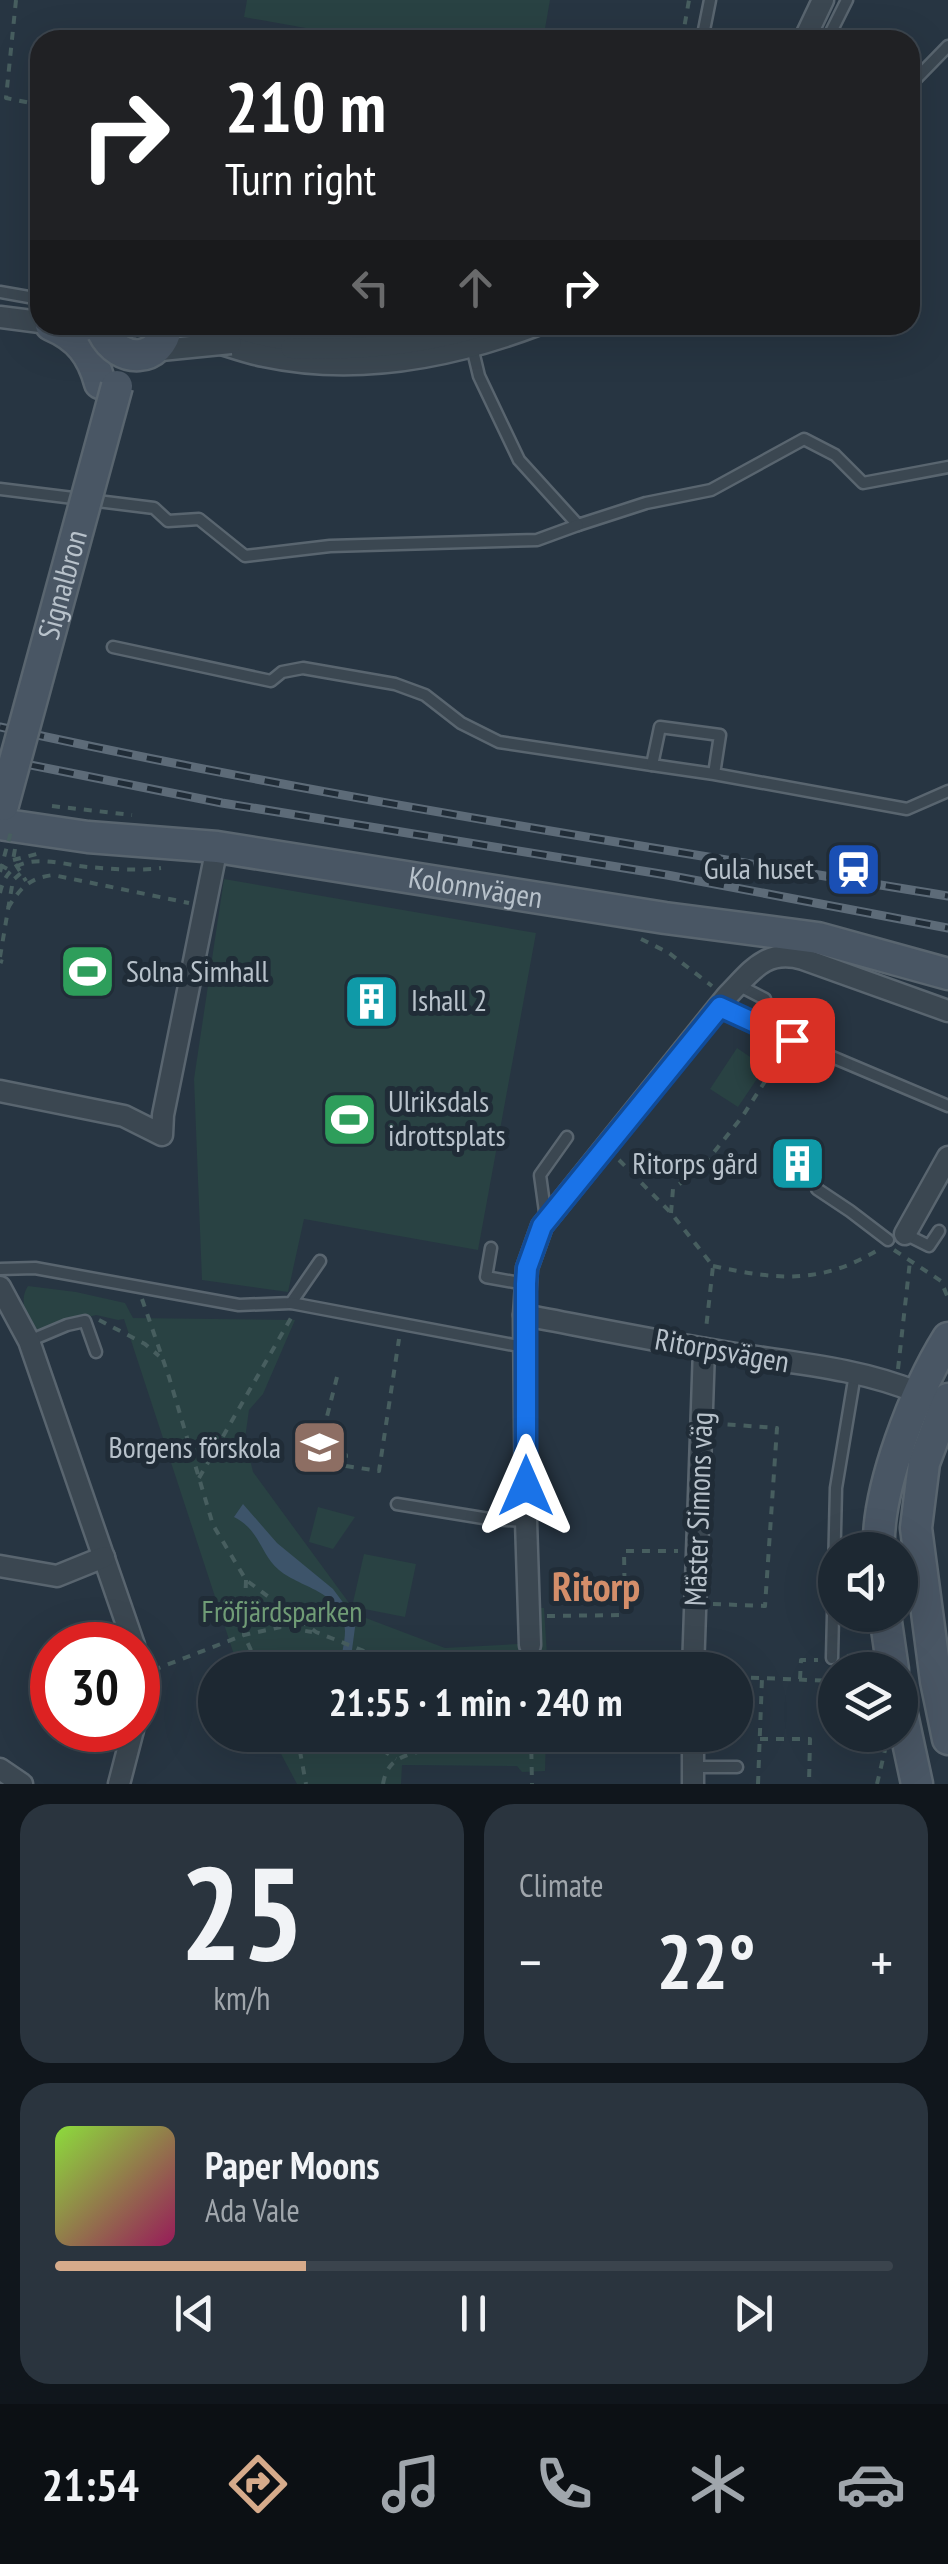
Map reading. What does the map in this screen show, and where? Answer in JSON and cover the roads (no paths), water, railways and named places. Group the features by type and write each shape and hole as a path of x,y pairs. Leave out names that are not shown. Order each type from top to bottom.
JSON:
{"street":[{"path":"809,30 823,0"},
{"path":"0,315 30,318"},
{"path":"68,335 88,353 100,383"},
{"path":"213,335 231,343"},
{"path":"345,335 316,339 206,339 262,356 330,364 422,360 507,335"},
{"path":"120,337 310,349 401,344 441,335"},
{"name":"Signalbron","path":"0,752 100,383 120,337"},
{"name":"Signalbron","path":"0,821 116,386 120,337"},
{"name":"Kolonnvägen","path":"0,821 88,836 217,847 665,918 818,938 948,974"},
{"path":"0,1091 124,1116 162,1136 217,847"},
{"path":"530,1645 524,1315 527,1268 542,1226 757,965 774,956 791,956 948,1011"},
{"path":"896,1237 948,1157"},
{"path":"0,1287 29,1341 126,1622"},
{"name":"Ritorpsvägen","path":"524,1315 856,1373 927,1395"},
{"path":"878,1532 897,1452 927,1395 948,1338"},
{"name":"Mäster Simons väg","path":"694,1652 704,1349"},
{"path":"927,1395 916,1528 936,1681 948,1740"},
{"path":"0,1566 57,1576 104,1558"},
{"path":"119,1784 127,1752"},
{"path":"910,1752 917,1784"},
{"path":"0,1768 22,1784"}],"lane":[{"path":"704,30 710,0"},
{"path":"832,30 847,0"},
{"path":"920,75 948,46"},
{"path":"0,292 30,297"},
{"path":"472,347 479,376 519,460 578,526"},
{"path":"0,489 154,508 168,521 200,518 245,556 330,546 537,540 646,504 710,490 804,438 835,454 863,484 948,467"},
{"path":"113,647 271,681 282,672 303,668 395,684 425,695 461,723 499,742 714,774 907,809 948,790"},
{"path":"652,765 660,727 720,735 714,774"},
{"path":"738,985 764,999"},
{"path":"720,1007 948,1106"},
{"path":"547,1220 540,1175 567,1137"},
{"path":"817,1189 896,1237 929,1246 939,1231"},
{"path":"490,1248 486,1277 526,1284"},
{"path":"294,1304 320,1261"},
{"path":"0,1269 35,1268 239,1306 294,1304 525,1348"},
{"path":"29,1341 84,1321 96,1352"},
{"path":"832,1652 836,1488 856,1373"},
{"path":"396,1504 489,1519 526,1520"},
{"path":"692,1775 737,1767"}],"water":[{"path":"243,1504 277,1543 333,1589 356,1620 352,1652 342,1652 345,1631 338,1608 321,1593 279,1570 250,1529 234,1517"}],"tunnel":[{"path":"181,335 206,339"}],"railway":[{"path":"0,727 354,797 948,896"},
{"path":"0,759 222,803 667,875 948,928"}],"place":[{"name":"Gula huset","path":"853,869"},
{"name":"Solna Simhall","path":"87,972"},
{"name":"Ishall 2","path":"372,1001"},
{"name":"Ulriksdals idrottsplats","path":"349,1119"},
{"name":"Ritorps gård","path":"797,1164"},
{"name":"Borgens förskola","path":"320,1448"}],"district":[{"name":"Ritorp","path":"596,1587"}],"park label":[{"name":"Fröfjärdsparken","path":"282,1612"}]}
